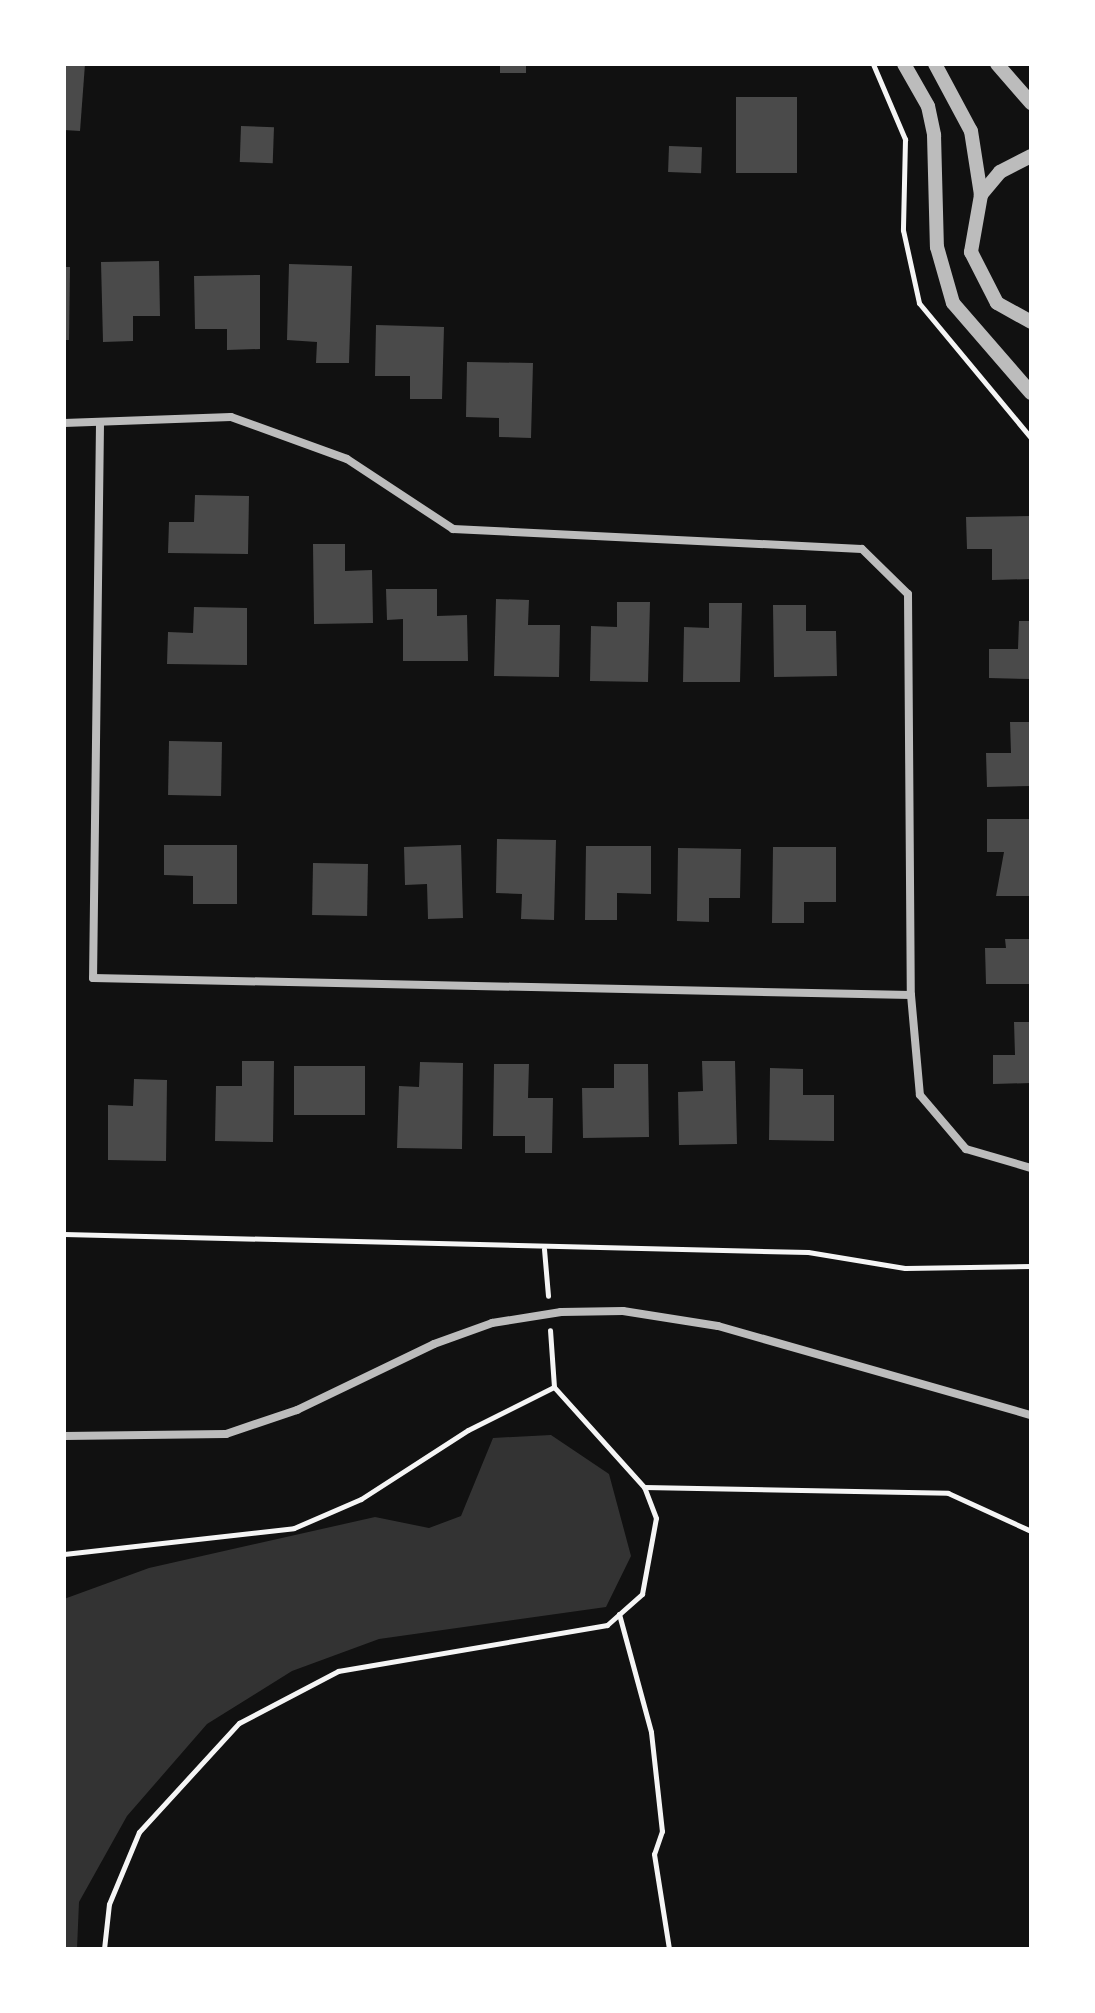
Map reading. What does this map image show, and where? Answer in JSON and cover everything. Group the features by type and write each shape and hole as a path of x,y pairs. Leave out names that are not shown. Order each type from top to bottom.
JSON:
{"street":[{"path":"904,64 928,106 934,135 937,247 953,303 1031,393"},
{"path":"935,64 971,131 981,195"},
{"path":"997,64 1031,103"},
{"path":"1031,156 1000,172 981,195 971,223 979,280 1026,320 1031,336"},
{"path":"64,423 231,417 347,459 453,529 862,549 908,594 911,995 920,1095 966,1149 1031,1168"},
{"path":"100,424 93,978 911,995"},
{"path":"64,1436 226,1434 297,1410 434,1344 492,1323 561,1312 623,1311 718,1326 1031,1415"}],"path":[{"path":"64,1234 544,1249 808,1252 948,1270 1031,1266"},
{"path":"544,1249 548,1291"},
{"path":"104,1949 109,1904 139,1832 239,1723 338,1671 607,1625 642,1594 656,1518 644,1487 554,1387 550,1334"},
{"path":"64,1554 294,1528 361,1499 468,1430 554,1387"},
{"path":"644,1487 948,1493 1031,1531"},
{"path":"619,1614 651,1732 662,1831 654,1854 669,1949"}],"shaded area":[{"path":"551,1435 609,1474 631,1556 606,1607 379,1639 292,1671 207,1724 127,1816 79,1902 77,1949 64,1949 64,1599 149,1568 375,1517 429,1528 461,1516 493,1438"}],"building":[{"path":"64,64 85,64 80,131 64,130"},
{"path":"500,64 526,64 526,73 500,73"},
{"path":"736,97 797,97 797,173 736,173"},
{"path":"241,126 274,127 273,163 240,162"},
{"path":"669,146 702,147 701,173 668,172"},
{"path":"159,261 160,316 133,316 133,341 103,342 101,262"},
{"path":"289,264 352,266 349,363 316,363 317,342 287,340"},
{"path":"64,267 70,267 69,340 64,340"},
{"path":"260,275 260,349 227,350 227,329 195,329 194,276"},
{"path":"376,325 444,327 442,399 410,399 410,376 375,376"},
{"path":"467,362 533,363 531,438 499,437 499,418 466,417"},
{"path":"195,495 249,496 248,554 168,553 169,522 194,522"},
{"path":"1031,516 1031,579 992,580 992,549 967,549 966,517"},
{"path":"313,544 345,544 345,571 372,570 373,623 314,624"},
{"path":"386,589 437,589 437,616 467,615 468,661 403,661 403,619 387,620"},
{"path":"496,599 529,600 528,625 560,625 559,677 494,676"},
{"path":"617,602 650,602 648,682 590,681 591,626 617,627"},
{"path":"709,603 742,603 740,682 683,682 684,627 709,628"},
{"path":"773,605 806,605 806,631 836,631 837,676 774,677"},
{"path":"194,607 247,608 247,665 167,664 168,632 193,633"},
{"path":"1019,621 1031,621 1031,679 989,678 989,649 1018,649"},
{"path":"1010,722 1031,722 1031,786 987,787 986,753 1011,753"},
{"path":"169,741 222,742 221,796 168,795"},
{"path":"987,819 1031,819 1031,896 996,896 1004,852 987,852"},
{"path":"497,839 556,840 554,920 521,919 522,894 496,893"},
{"path":"164,845 237,845 237,904 193,904 193,876 164,875"},
{"path":"461,845 463,918 428,919 427,884 405,885 404,847"},
{"path":"586,846 651,846 651,894 617,893 617,920 585,920"},
{"path":"773,847 836,847 836,902 804,902 804,923 772,923"},
{"path":"678,848 741,849 740,898 709,898 709,922 677,921"},
{"path":"313,863 368,864 367,916 312,915"},
{"path":"1005,939 1031,939 1031,984 986,984 985,948 1006,948"},
{"path":"1014,1022 1031,1022 1031,1083 993,1084 993,1055 1015,1055"},
{"path":"242,1061 274,1061 273,1142 215,1141 216,1086 242,1086"},
{"path":"702,1061 735,1061 737,1144 679,1145 678,1092 703,1091"},
{"path":"420,1062 463,1063 462,1149 397,1148 399,1086 419,1087"},
{"path":"494,1064 529,1064 528,1098 553,1098 552,1153 525,1153 525,1136 493,1136"},
{"path":"614,1064 648,1064 649,1137 583,1138 582,1088 614,1088"},
{"path":"294,1066 365,1066 365,1115 294,1115"},
{"path":"770,1068 803,1069 803,1095 834,1095 834,1141 769,1140"},
{"path":"134,1079 167,1080 166,1161 108,1160 108,1105 133,1106"}]}
